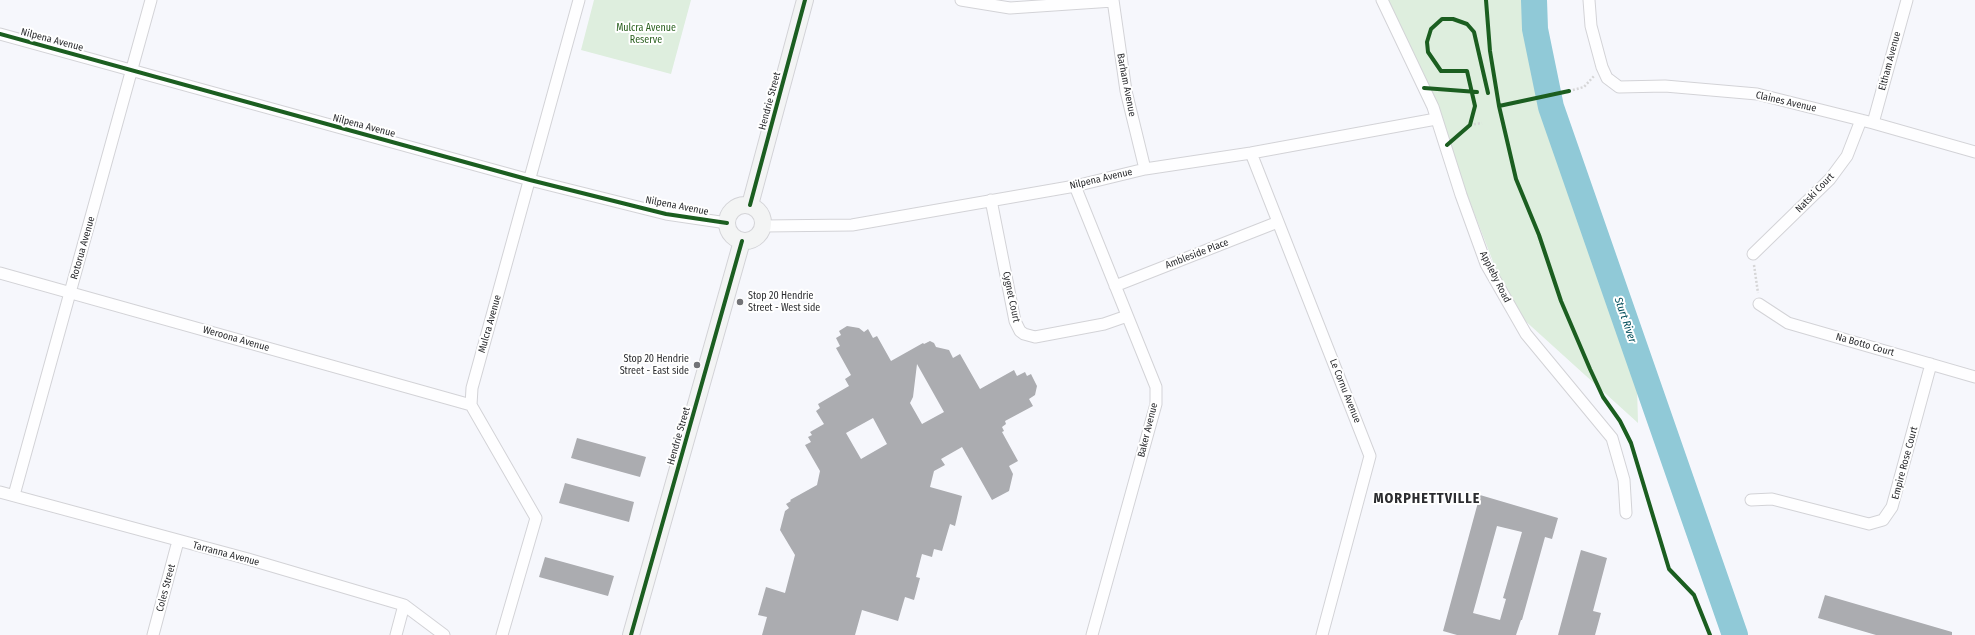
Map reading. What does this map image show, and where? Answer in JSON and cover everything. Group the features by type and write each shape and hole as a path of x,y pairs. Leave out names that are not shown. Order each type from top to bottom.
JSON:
{"street":[{"name":"Rotorua Avenue","path":"14,496 151,0"},
{"name":"Mulcra Avenue","path":"471,405 472,388 579,0"},
{"name":"Hendrie Street","path":"750,205 805,0"},
{"name":"Barham Avenue","path":"961,0 1010,8 1113,0 1126,91 1145,169"},
{"name":"Appleby Road","path":"1382,0 1433,107 1486,264 1526,334 1612,438 1624,480 1626,513"},
{"path":"1589,0 1591,26 1602,67"},
{"name":"Eltham Avenue","path":"1873,123 1907,0"},
{"name":"Nilpena Avenue","path":"0,34 530,180 666,214 727,223"},
{"name":"Claines Avenue","path":"1602,67 1607,78 1619,87 1665,86 1757,94 1873,123 1975,152"},
{"name":"Nilpena Avenue","path":"764,226 852,225 1075,186 1145,169 1251,153 1436,119"},
{"name":"Natski Court","path":"1753,254 1830,179 1847,156 1860,120"},
{"name":"Le Cornu Avenue","path":"1251,153 1370,456 1322,635"},
{"name":"Baker Avenue","path":"1075,186 1156,387 1156,404 1092,635"},
{"name":"Cygnet Court","path":"992,200 1015,321 1020,331 1024,334 1035,336 1104,324 1127,316"},
{"path":"741,205 750,205 759,211 763,217 764,226 760,235 755,239 742,242 731,235 727,223 728,216 735,208 741,205"},
{"name":"Ambleside Place","path":"1115,286 1278,222"},
{"name":"Hendrie Street","path":"631,635 742,242"},
{"name":"Weroona Avenue","path":"0,273 471,405"},
{"name":"Na Botto Court","path":"1759,304 1788,323 1975,377"},
{"name":"Empire Rose Court","path":"1751,500 1772,499 1869,524 1883,520 1892,507 1931,364"},
{"path":"471,405 536,518 502,635"},
{"name":"Tarranna Avenue","path":"0,492 248,559 404,605 444,635"},
{"name":"Coles Street","path":"153,635 178,541"},
{"path":"396,635 404,605"}],"path":[{"path":"1562,92 1584,87 1602,67"},
{"path":"1466,129 1472,118"},
{"path":"1470,124 1482,123"},
{"path":"1753,254 1759,304"}],"green space":[{"name":"Mulcra Avenue Reserve","path":"594,0 691,0 671,74 581,50"},
{"path":"1383,0 1534,0 1535,29 1551,107 1636,351 1638,423 1511,308 1433,107"}],"building":[{"path":"847,326 859,328 864,332 868,329 873,338 877,336 891,361 923,343 924,344 930,341 934,343 936,347 949,350 953,358 960,354 980,389 1014,370 1017,376 1025,372 1027,376 1031,374 1037,386 1035,395 1029,399 1033,406 1005,421 1006,424 1002,427 1004,431 1002,432 1018,461 1009,466 1013,474 1009,491 992,500 962,447 941,459 945,465 934,471 930,487 962,496 955,526 950,524 942,551 934,549 932,557 922,554 916,577 920,578 914,600 905,597 898,621 862,610 855,635 762,635 767,617 758,615 766,587 785,593 795,555 780,530 785,511 789,508 786,504 791,501 790,500 817,485 820,471 805,445 811,442 808,437 812,435 810,432 824,424 816,411 820,408 818,404 849,386 845,379 851,375 836,348 840,346 836,338 841,335 839,331","holes":["917,364 944,412 922,424 910,403 913,397","873,418 887,444 861,459 846,433"]},
{"path":"577,438 646,457 640,477 571,458"},
{"path":"565,483 634,502 629,522 559,503"},
{"path":"1480,495 1558,518 1552,539 1545,537 1522,620 1516,635 1457,635 1443,631","holes":["1497,526 1522,532 1503,598 1506,599 1500,620 1473,613"]},
{"path":"1581,550 1607,558 1593,611 1601,613 1595,635 1558,635"},
{"path":"545,557 614,576 608,596 539,577"},
{"path":"1825,595 1952,632 1952,635 1876,635 1818,618"}],"waterway":[{"name":"Sturt River","path":"1534,0 1535,29 1551,107 1735,635"}],"cycle path":[{"path":"750,205 805,0"},
{"path":"1486,0 1490,51 1499,106 1516,179 1539,235 1561,301 1590,369 1603,397 1620,421 1631,443 1669,569 1694,595 1710,635"},
{"path":"1447,145 1470,125 1475,106 1467,71 1441,71 1428,52 1427,42 1431,29 1442,19 1453,19 1467,24 1474,32 1488,93"},
{"path":"0,34 530,180 666,214 727,223"},
{"path":"1424,88 1477,92"},
{"path":"1499,106 1569,91"},
{"path":"631,635 742,241"}],"place":[{"name":"Stop 20 Hendrie Street - West side","path":"740,302"},
{"name":"Stop 20 Hendrie Street - East side","path":"697,365"}],"district":[{"name":"MORPHETTVILLE","path":"1427,499"}]}
